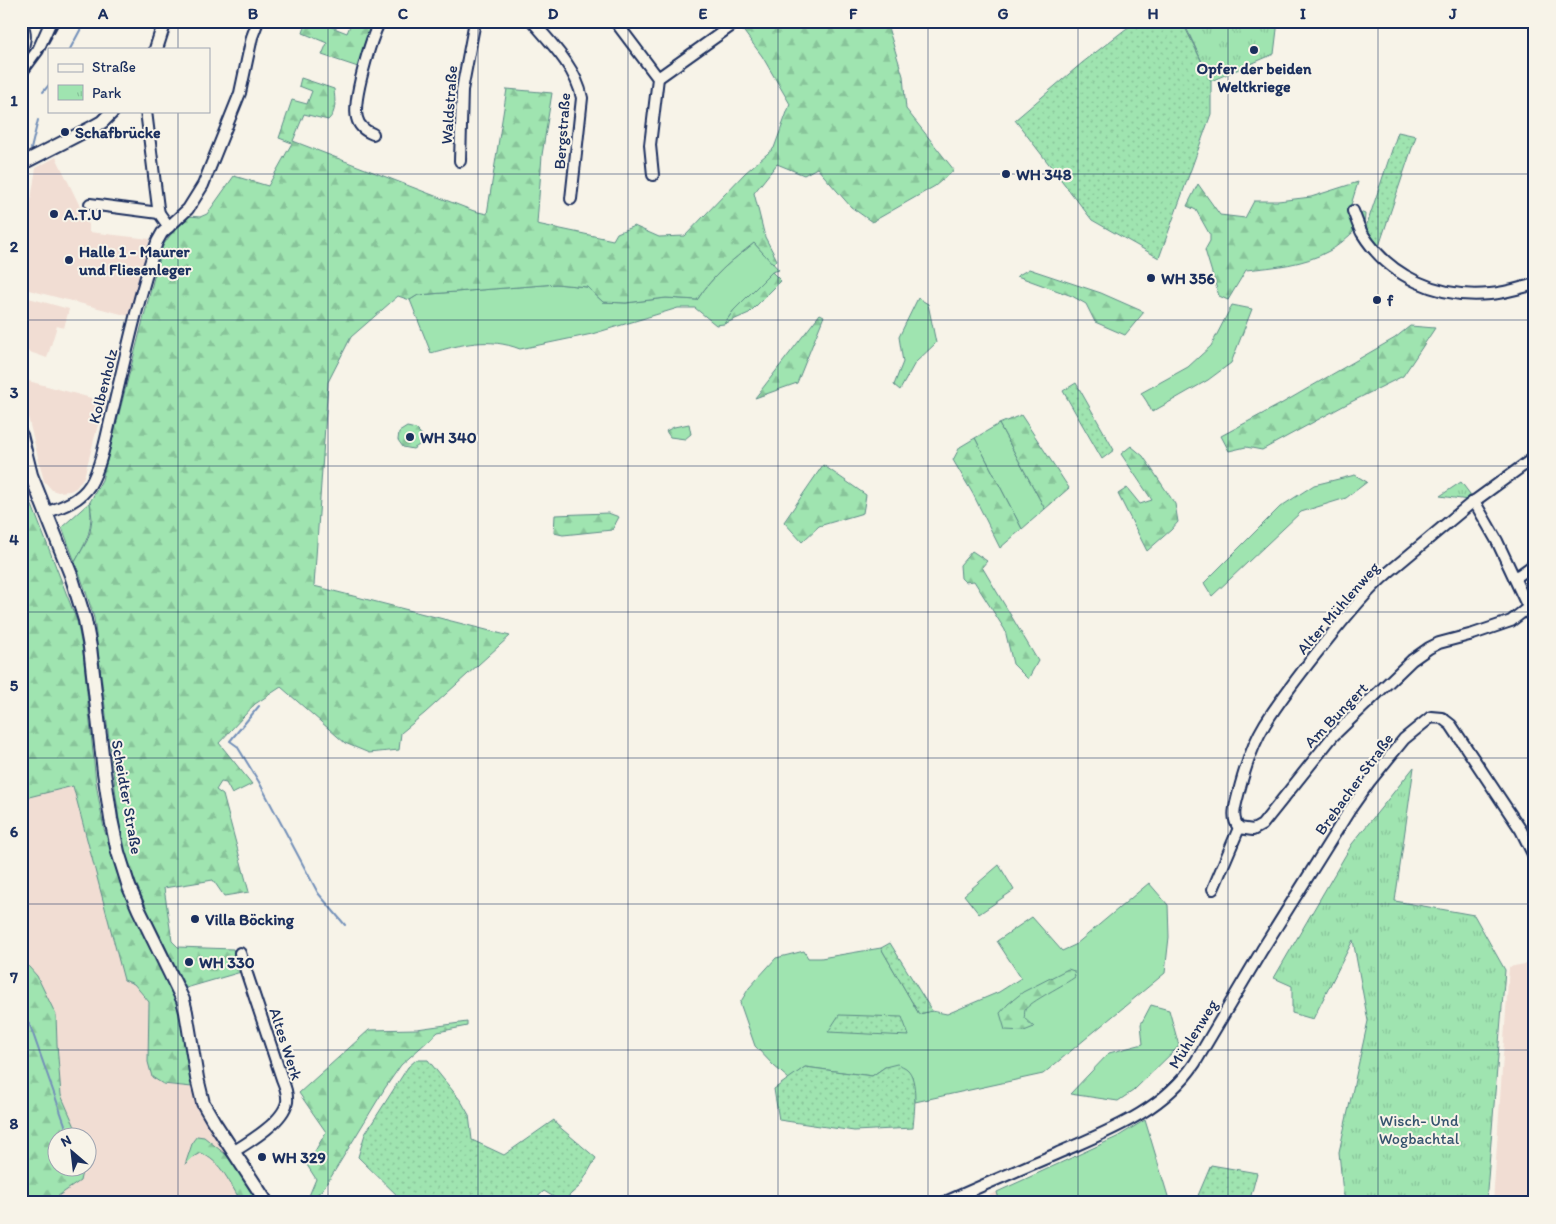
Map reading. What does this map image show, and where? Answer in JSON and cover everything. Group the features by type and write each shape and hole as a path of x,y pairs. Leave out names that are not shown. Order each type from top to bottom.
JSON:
{"main road":[{"path":"156,48 165,21"},
{"path":"21,164 102,122 112,112"},
{"name":"Scheidter Straße","path":"21,435 31,475 71,575 85,620 111,819 118,852 129,887 183,1000 203,1103 267,1203"}],"street":[{"path":"21,72 38,50 51,21"},
{"path":"146,112 159,213 168,226 188,209 203,185 240,93 252,37 258,21"},
{"path":"373,134 366,131 359,124 356,116 356,104 370,47 380,21"},
{"name":"Waldstraße","path":"460,161 462,90 475,21"},
{"name":"Bergstraße","path":"532,21 573,71 580,87 582,98 571,199"},
{"path":"615,21 658,78 650,145 653,175"},
{"path":"21,23 26,31 21,55"},
{"path":"658,78 731,26"},
{"path":"90,204 159,213"},
{"path":"1353,212 1361,232 1374,250 1394,269 1413,281 1436,289 1464,295 1492,294 1535,284"},
{"name":"Kolbenholz","path":"45,513 69,504 89,486 94,477 105,442 136,315 157,241 168,226"},
{"name":"Alter Mühlenweg","path":"1239,828 1234,820 1241,782 1250,756 1265,724 1292,685 1343,620 1378,581 1474,502 1535,457"},
{"path":"1474,502 1497,541 1532,610"},
{"path":"1515,578 1535,564"},
{"name":"Am Bungert","path":"1239,828 1253,830 1262,825 1333,736 1412,660 1440,643 1511,621 1532,610"},
{"name":"Brebacher Straße","path":"1324,850 1370,781 1404,739 1427,720 1438,717 1447,721 1456,732 1521,830 1535,858"},
{"path":"1213,889 1239,828"},
{"name":"Mühlenweg","path":"943,1203 1118,1126 1156,1104 1174,1090 1195,1063 1324,850"},
{"name":"Altes Werk","path":"233,1152 258,1137 270,1126 285,1108 287,1101 287,1094 240,953"}],"shaded area":[{"path":"56,157 89,225 89,232 150,239 129,316 21,288 27,225 36,168"},
{"path":"25,297 69,309 64,328 57,326 47,358 21,349 21,310"},
{"path":"21,379 106,402 84,477 76,488 70,491 58,492 52,490 44,481 21,389"},
{"path":"73,785 124,980 134,984 149,1002 148,1062 163,1084 192,1087 194,1100 200,1112 259,1203 21,1203 21,1179 48,1170 48,1176 98,1176 98,1126 75,1126 61,1095 56,1015 37,976 21,958 21,799"},
{"path":"1535,962 1535,1203 1493,1203 1509,967"},
{"path":"997,1192 1000,1203 969,1203"}],"green space":[{"path":"307,21 316,21 347,33 352,21 376,21 361,68 322,55 327,43 303,33"},
{"path":"736,21 886,21 903,76 906,109 954,170 935,186 872,222 851,207 817,168 804,175 777,164 754,193 765,237 777,260 773,264 754,243 716,276 697,300 666,298 626,303 603,302 587,287 556,284 418,295 410,300 398,296 351,337 328,382 314,586 510,636 401,733 399,750 369,753 345,743 281,687 255,704 219,743 252,784 232,794 226,783 221,782 216,790 223,795 249,892 224,896 213,880 164,888 172,941 178,947 233,949 241,972 186,988 147,909 123,852 94,618 75,562 90,532 92,519 90,502 102,480 161,250 167,240 189,216 200,217 207,214 234,176 268,186 292,143 279,138 292,100 307,104 312,91 299,86 301,78 334,89 335,106 328,120 304,114 293,141 474,211 487,214 507,89 552,93 542,155 537,224 613,240 617,233 634,226 659,237 685,236 745,173 774,148 790,104 762,56"},
{"path":"1136,21 1182,21 1211,81 1211,114 1159,258 1092,220 1015,120 1082,63"},
{"path":"1183,21 1278,21 1274,54 1211,81"},
{"path":"1398,132 1416,136 1379,246 1365,230"},
{"path":"1358,182 1350,208 1365,214 1364,230 1357,229 1333,249 1319,256 1289,265 1246,270 1228,300 1219,296 1205,250 1210,241 1210,235 1196,210 1187,206 1198,184 1220,215 1245,218 1254,201 1278,201 1311,197"},
{"path":"754,243 779,270 772,272 734,310 724,324 716,325 695,308 678,308 592,334 520,349 497,343 476,343 431,353 410,300 418,295 556,284 587,287 603,302 626,303 666,298 697,300 716,276"},
{"path":"1029,269 1101,293 1144,312 1125,335 1095,322 1086,304 1072,296 1017,276"},
{"path":"772,272 781,281 749,313 724,324 734,310"},
{"path":"918,298 928,304 936,343 915,363 900,390 894,385 903,362 899,337"},
{"path":"1232,305 1252,309 1231,363 1208,380 1152,412 1141,393 1188,367 1211,346"},
{"path":"820,314 824,316 797,383 755,398"},
{"path":"1410,326 1435,328 1403,376 1262,450 1246,447 1229,451 1221,436 1395,338"},
{"path":"1076,383 1114,450 1102,459 1063,391"},
{"path":"1021,415 1069,488 1045,509 999,424"},
{"path":"689,424 691,434 685,439 670,437 666,431 674,427"},
{"path":"999,424 1045,509 1022,529 975,438"},
{"path":"407,427 416,429 422,435 422,443 413,449 403,447 398,440 399,432"},
{"path":"975,438 1022,529 1000,548 973,494 953,460 960,447"},
{"path":"1131,446 1143,456 1175,504 1178,522 1147,551 1118,494 1127,488 1140,504 1152,500 1121,454"},
{"path":"823,465 866,495 863,513 819,526 802,542 784,522"},
{"path":"1355,475 1367,482 1346,498 1301,512 1212,596 1204,583 1280,507 1314,485"},
{"path":"21,477 77,621 83,652 96,783 104,829 114,858 177,998 187,1048 192,1087 163,1084 152,1077 148,1062 149,1002 134,984 124,980 73,786 21,799"},
{"path":"1461,482 1473,498 1468,500 1440,496"},
{"path":"90,502 91,520 89,534 75,562 62,527"},
{"path":"608,513 619,517 612,530 563,535 554,533 555,515"},
{"path":"972,551 987,561 982,567 1038,661 1028,679 1013,664 1005,630 974,581 965,582 961,578 960,565"},
{"name":"Wisch- Und Wogbachtal","path":"1414,767 1395,901 1474,915 1505,970 1486,1203 1349,1203 1343,1194 1339,1152 1368,1021 1353,940 1313,1019 1292,1013 1292,986 1274,978 1352,844"},
{"path":"999,865 1014,890 979,914 964,895"},
{"path":"1149,883 1168,905 1169,937 1165,973 1043,1074 915,1102 912,1076 885,1067 872,1076 805,1067 789,1079 755,1046 740,1003 749,988 776,958 804,951 808,958 821,958 881,948 919,1014 932,1011 947,1014 999,992 1021,978 997,941 1032,917 1062,951 1075,945"},
{"path":"890,943 932,1011 919,1014 881,948"},
{"path":"21,958 37,976 56,1015 61,1095 75,1126 48,1126 48,1176 81,1176 80,1181 48,1203 21,1203"},
{"path":"1068,969 1074,971 1075,977 1033,1002 1025,1010 1024,1018 1034,1027 1024,1031 1005,1030 1000,1013 1008,1004 1023,992"},
{"path":"1151,1005 1169,1010 1179,1046 1133,1091 1118,1101 1070,1094 1109,1053 1143,1044 1141,1024"},
{"path":"839,1015 902,1017 909,1036 828,1032"},
{"path":"467,1022 467,1026 438,1032 401,1065 331,1177 321,1191 306,1203 316,1179 307,1165 326,1132 299,1093 369,1030 417,1029"},
{"path":"416,1060 428,1060 461,1101 469,1115 472,1140 504,1155 554,1120 556,1124 596,1158 580,1186 562,1202 544,1191 531,1203 405,1203 358,1157 365,1134 408,1067"},
{"path":"897,1064 907,1069 913,1080 915,1097 913,1128 854,1131 779,1120 774,1089 805,1067 872,1076 885,1067"},
{"path":"1145,1120 1170,1203 1000,1203 997,1192 1117,1137"},
{"path":"197,1136 204,1137 230,1158 259,1203 242,1203 220,1167 207,1156 200,1153 185,1165 193,1141"},
{"path":"1211,1165 1257,1173 1249,1203 1213,1203 1197,1198"}],"waterway":[{"path":"71,48 85,21"},
{"path":"43,92 48,86"},
{"path":"31,149 38,120"},
{"path":"21,214 28,172"},
{"path":"259,706 230,741 237,746 259,782 318,893 345,925"},
{"path":"21,1009 31,1028 65,1126"}],"railway":[{"path":"21,83 46,47 60,21"}],"place":[{"name":"Opfer der beiden Weltkriege","path":"1254,50"},
{"name":"Schafbrücke","path":"65,132"},
{"name":"WH 348","path":"1006,174"},
{"name":"A.T.U","path":"54,214"},
{"name":"Halle 1 - Maurer und Fliesenleger","path":"69,260"},
{"name":"WH 356","path":"1151,278"},
{"name":"f","path":"1377,300"},
{"name":"WH 340","path":"410,437"},
{"name":"Villa Böcking","path":"195,919"},
{"name":"WH 330","path":"189,962"},
{"name":"WH 329","path":"262,1157"}]}
